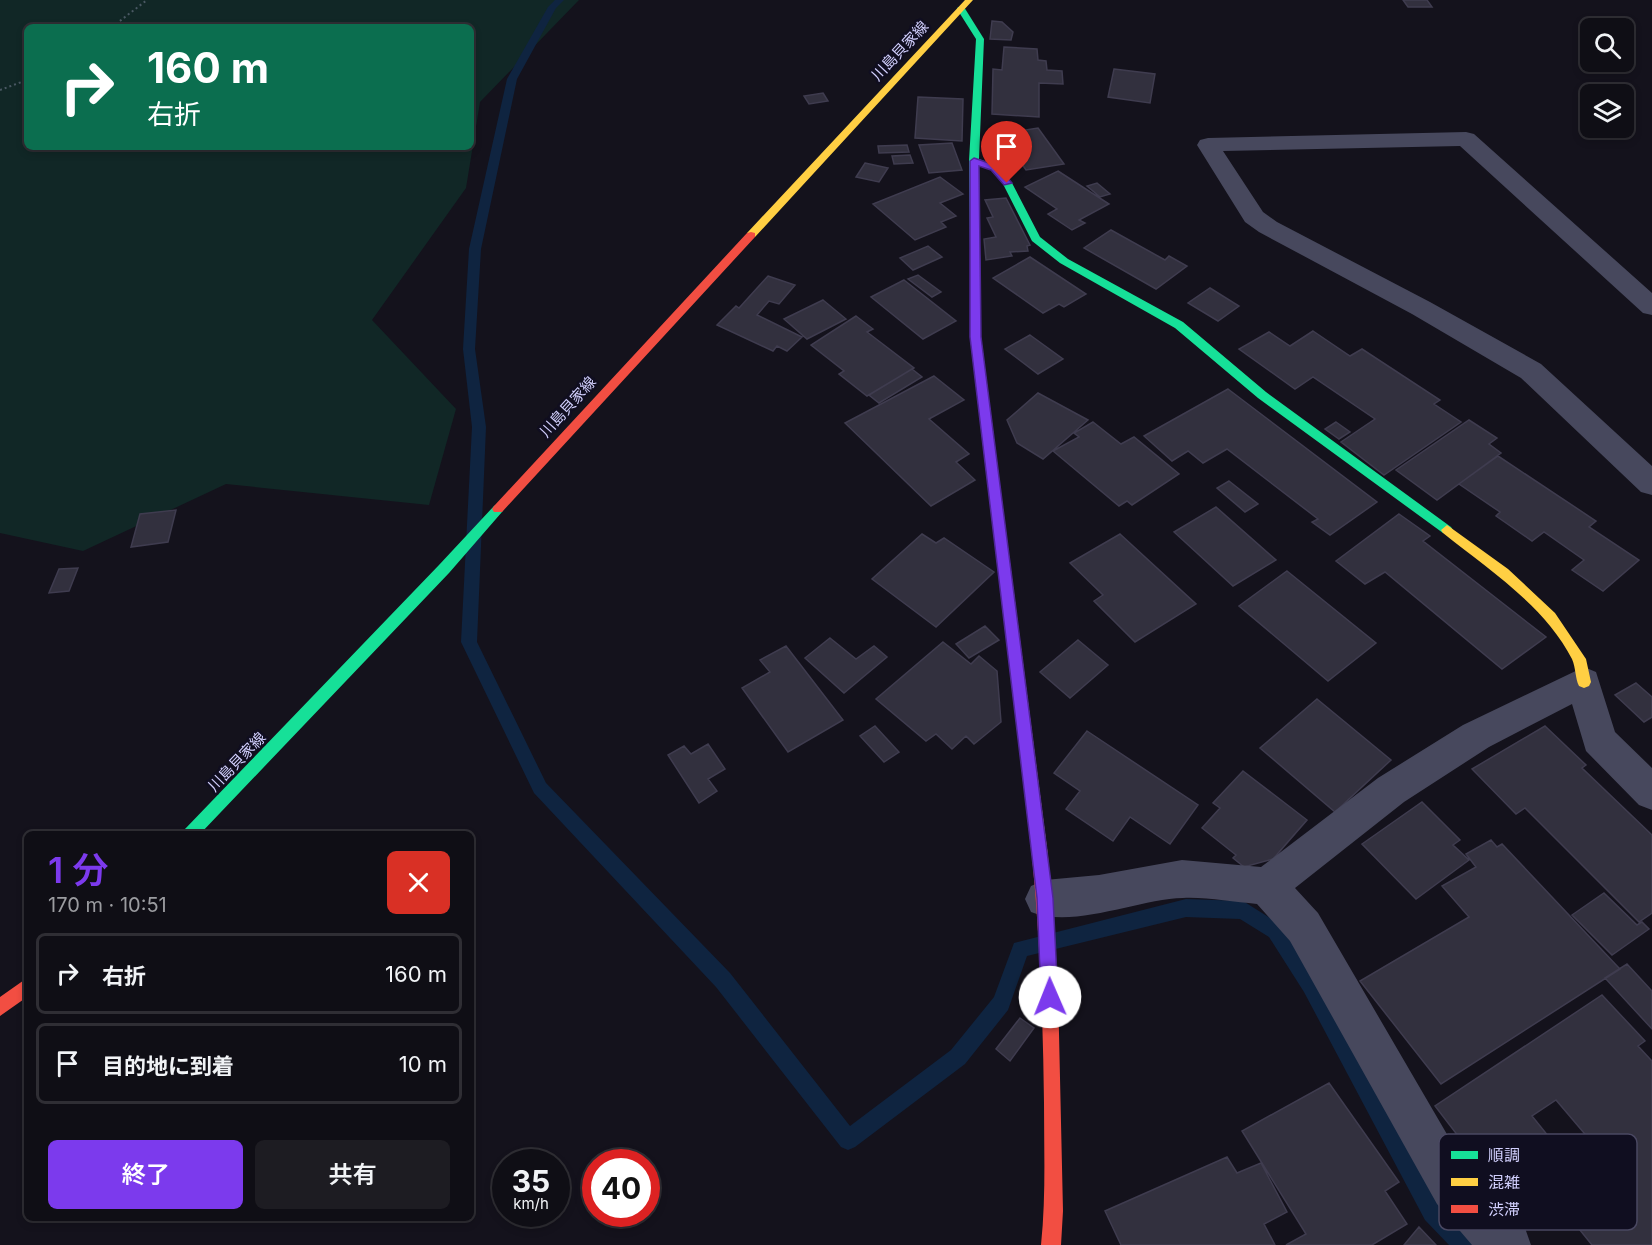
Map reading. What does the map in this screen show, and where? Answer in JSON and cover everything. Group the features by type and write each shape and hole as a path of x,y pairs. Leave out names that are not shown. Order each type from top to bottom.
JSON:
{"street":[{"path":"965,5 980,39 974,161 976,337 1045,898 1049,974 1054,1211 1051,1245"},
{"name":"川島貝家線","path":"193,831 444,568 965,5"},
{"path":"1652,307 1466,139 1208,146 1254,217 1268,227 1431,313 1531,371 1652,484"},
{"path":"974,161 995,168 1007,183 1036,239 1055,254 1179,326 1262,395 1503,573 1550,617 1579,659 1599,740 1652,793"},
{"path":"1267,886 1297,861 1410,778 1476,736 1584,682"},
{"path":"1045,898 1099,894 1182,879 1267,886 1304,927 1439,1163"},
{"path":"0,1008 24,988"},
{"path":"1490,1230 1508,1245"}],"path":[{"path":"116,24 147,0"},
{"path":"0,90 24,81"}],"green space":[{"path":"0,0 579,0 480,102 474,139 474,24 24,24 24,150 472,150 466,188 372,320 456,409 429,505 226,484 83,551 0,533"}],"building":[{"path":"1403,0 1427,0 1432,7 1408,7"},
{"path":"992,21 1002,22 1013,32 1011,40 990,39"},
{"path":"1004,47 1037,49 1038,60 1046,61 1047,70 1062,71 1063,84 1039,83 1039,117 992,114 993,69 1002,70"},
{"path":"1114,69 1155,74 1150,103 1108,97"},
{"path":"823,93 828,101 809,104 804,96"},
{"path":"918,97 963,99 962,141 915,138"},
{"path":"1038,128 1064,164 1026,170 1001,134"},
{"path":"952,143 962,170 929,173 919,145"},
{"path":"907,145 909,152 879,153 878,146"},
{"path":"910,155 913,163 894,164 892,156"},
{"path":"865,163 888,168 879,182 856,177"},
{"path":"1058,171 1109,204 1079,220 1085,223 1072,230 1048,214 1057,209 1025,187"},
{"path":"940,177 963,194 940,203 956,216 941,222 946,227 915,240 873,204"},
{"path":"1097,183 1110,194 1100,197 1087,186"},
{"path":"1006,198 1030,245 1027,246 1028,251 1010,252 1012,256 986,260 984,239 996,237 987,218 993,217 985,200"},
{"path":"1111,230 1165,260 1169,256 1187,266 1156,289 1084,248"},
{"path":"928,246 942,257 913,270 900,258"},
{"path":"1030,257 1086,294 1064,307 1059,304 1043,313 993,278"},
{"path":"918,275 941,292 932,297 908,279"},
{"path":"768,276 795,285 779,304 769,301 757,315 802,337 787,351 777,346 773,351 717,325 736,306 739,308"},
{"path":"904,280 956,321 923,339 871,297"},
{"path":"1210,288 1239,306 1218,321 1188,303"},
{"path":"823,300 846,319 807,339 784,319"},
{"path":"856,316 873,329 867,332 914,368 867,396 839,374 844,371 811,345"},
{"path":"1313,331 1350,356 1362,349 1440,400 1434,404 1461,422 1384,475 1341,442 1375,419 1313,377 1295,389 1239,349 1269,332 1290,346"},
{"path":"1030,335 1063,359 1038,374 1005,349"},
{"path":"912,369 922,377 879,403 869,395"},
{"path":"934,376 964,400 929,419 969,454 956,462 975,480 931,506 845,423"},
{"path":"1228,389 1377,502 1330,535 1312,522 1318,519 1227,449 1203,463 1188,451 1172,461 1144,436"},
{"path":"1038,393 1088,420 1043,459 1017,443 1007,420"},
{"path":"1469,420 1497,438 1489,444 1501,453 1437,500 1396,470"},
{"path":"1093,422 1121,444 1134,437 1179,474 1132,505 1127,501 1119,506 1053,451 1079,437 1074,433"},
{"path":"1336,422 1350,432 1339,439 1325,429"},
{"path":"1498,456 1596,521 1589,527 1639,560 1603,591 1572,570 1584,560 1544,532 1532,541 1496,516 1500,512 1459,484"},
{"path":"1229,481 1258,504 1245,512 1217,488"},
{"path":"1216,507 1276,560 1233,586 1174,532"},
{"path":"176,510 168,542 131,547 140,514"},
{"path":"1399,514 1430,536 1423,541 1546,637 1502,669 1385,572 1365,584 1336,561"},
{"path":"922,534 936,543 944,538 994,572 936,627 872,579"},
{"path":"1120,534 1196,604 1135,642 1094,601 1103,595 1070,563"},
{"path":"78,568 69,591 49,593 59,569"},
{"path":"1287,571 1376,643 1328,681 1239,606"},
{"path":"985,626 999,640 969,658 956,644"},
{"path":"830,638 856,659 874,646 887,657 844,693 805,658"},
{"path":"1078,640 1108,665 1070,698 1040,672"},
{"path":"943,642 971,664 979,656 997,671 1001,722 974,744 966,736 952,749 936,734 926,741 876,699"},
{"path":"786,646 843,720 788,752 742,688 770,672 760,660"},
{"path":"1636,683 1652,697 1652,717 1644,722 1615,695"},
{"path":"1317,699 1391,760 1335,812 1260,748"},
{"path":"875,726 899,752 884,762 860,736"},
{"path":"1545,726 1586,765 1582,768 1652,835 1652,913 1639,922 1525,808 1516,814 1472,769"},
{"path":"1087,731 1198,805 1170,844 1130,817 1113,841 1066,809 1080,791 1054,773"},
{"path":"708,744 725,769 708,779 717,791 699,803 668,755 684,746 691,754"},
{"path":"1243,771 1307,820 1273,859 1244,867 1233,858 1236,855 1202,828 1220,808 1213,803"},
{"path":"1422,802 1460,840 1453,845 1469,860 1416,899 1362,844"},
{"path":"1491,840 1497,847 1502,844 1620,969 1441,1084 1360,981 1469,917 1442,886 1476,867 1466,854"},
{"path":"1604,893 1637,925 1642,922 1649,929 1612,955 1572,915"},
{"path":"1627,964 1652,991 1652,1029 1605,978"},
{"path":"1602,995 1645,1041 1638,1046 1652,1061 1652,1245 1592,1245 1580,1230 1637,1230 1637,1134 1585,1134 1556,1100 1532,1116 1547,1134 1457,1134 1435,1106"},
{"path":"1020,1018 1034,1028 1010,1061 996,1049"},
{"path":"1329,1083 1399,1182 1385,1191 1407,1224 1372,1245 1286,1245 1306,1234 1242,1131"},
{"path":"1227,1157 1237,1173 1261,1163 1287,1212 1264,1224 1275,1245 1121,1245 1105,1211"},
{"path":"1419,1227 1436,1245 1404,1245"}],"waterway":[{"path":"560,0 552,7 512,79 475,249 469,349 479,427 469,642 540,788 723,980 848,1140 958,1057 1001,1003 1020,949 1186,908 1243,910 1275,931 1311,985 1432,1213 1439,1220"},
{"path":"1449,1230 1464,1245"}],"traffic: fast":[{"path":"961,9 980,39 974,161 976,337 997,509"},
{"path":"974,161 995,168 1007,183 1036,239 1064,261 1179,325 1262,395 1447,530"},
{"path":"193,831 444,569 498,509"}],"traffic: slow":[{"path":"751,235 969,0"},
{"path":"997,509 1040,856"},
{"path":"1447,530 1503,573 1550,617 1579,659 1584,682"}],"traffic: jam":[{"path":"498,509 751,235"},
{"path":"1040,856 1045,900 1052,1033 1054,1211 1051,1245"},
{"path":"0,1008 24,988"}],"route":[{"path":"1007,183 995,168 974,161 976,337 1045,898 1050,997"}]}
